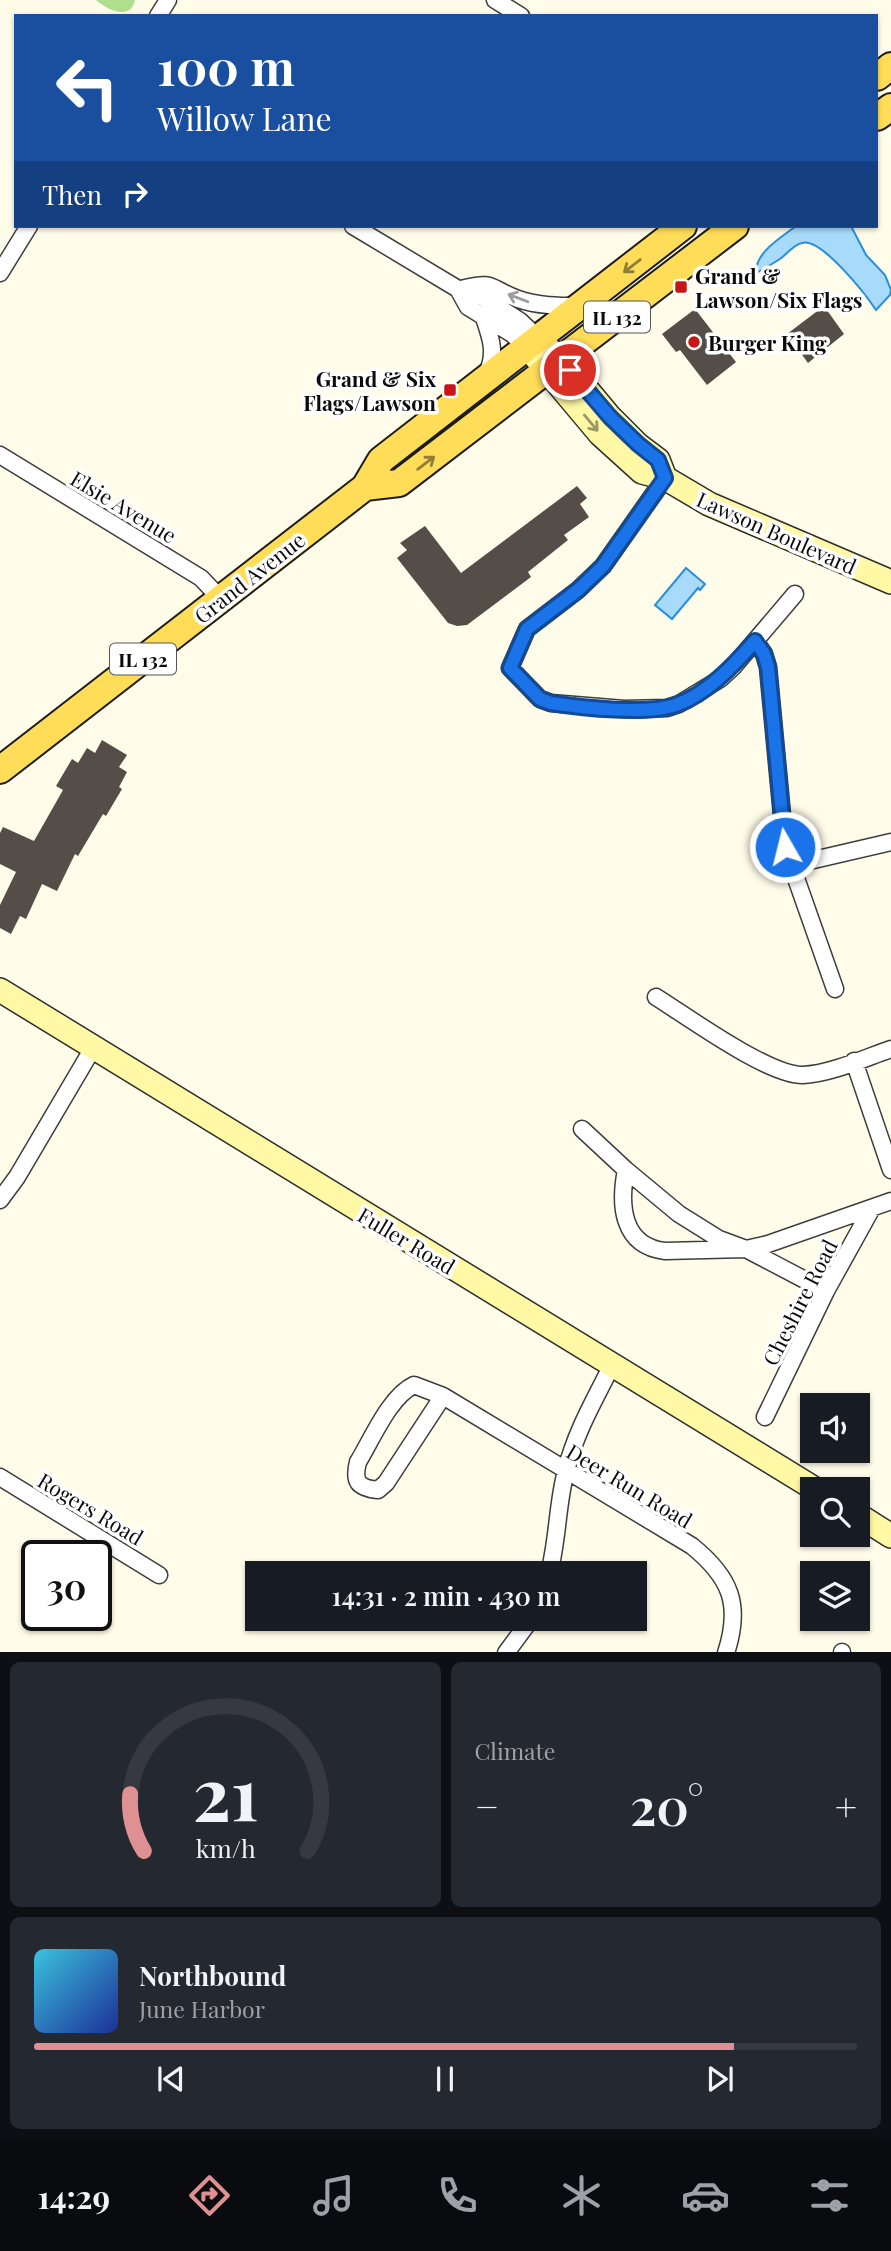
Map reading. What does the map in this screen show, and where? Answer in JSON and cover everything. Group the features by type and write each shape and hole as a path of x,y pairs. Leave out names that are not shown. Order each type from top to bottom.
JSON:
{"main road":[{"name":"Grand Avenue","path":"0,770 365,487 381,460 680,228"},
{"name":"IL 132","path":"365,487 399,483 731,228"}],"street":[{"path":"495,0 518,14"},
{"path":"0,274 28,228"},
{"path":"356,228 458,289 481,296 520,321 533,343"},
{"path":"458,289 486,283 518,299 536,304 581,306"},
{"path":"458,289 468,307 512,334 533,343"},
{"path":"483,382 493,358 484,317"},
{"name":"Lawson Boulevard","path":"533,343 554,365 600,434 642,472 665,478 709,504 891,582"},
{"name":"Elsie Avenue","path":"0,455 201,578 221,599"},
{"path":"665,478 603,566 578,590 527,629 510,668 540,699 551,703 624,709 667,708 679,704 720,679 795,594"},
{"path":"755,641 764,654 768,667 782,831 835,989"},
{"path":"792,865 891,842"},
{"name":"Fuller Road","path":"0,990 800,1480"},
{"path":"656,998 764,1065 789,1075 818,1073 891,1049"},
{"path":"0,1200 17,1177 93,1048"},
{"path":"854,1061 891,1170"},
{"path":"582,1129 679,1214 719,1239 746,1248 826,1292"},
{"path":"626,1170 621,1195 624,1212 635,1237 652,1249 665,1251 746,1248 768,1244 891,1201"},
{"name":"Cheshire Road","path":"765,1417 826,1292 872,1208"},
{"path":"553,1561 565,1472 582,1425 612,1366"},
{"name":"Deer Run Road","path":"443,1396 386,1483 378,1490 365,1489 358,1482 355,1473 358,1462 404,1390 414,1385 443,1396 565,1472 692,1546 713,1563 723,1577 733,1609 726,1652"},
{"name":"Rogers Road","path":"0,1477 159,1575"},
{"path":"870,1523 891,1536"},
{"path":"507,1652 522,1631"}],"green space":[{"path":"96,0 135,0 129,10 118,12"}],"water":[{"path":"793,228 852,228 866,255 885,275 891,290 890,295 876,310 831,258 810,244 802,243 796,246 756,273 760,258"},
{"path":"686,568 705,584 700,590 698,588 672,619 655,605"}],"building":[{"path":"824,306 844,334 808,363 787,334"},
{"name":"Burger King","path":"695,309 736,362 707,385 680,350 676,352 662,334"},
{"path":"577,486 587,498 580,504 589,517 564,535 568,540 528,572 531,577 467,625 448,623 397,558 407,550 400,543 425,526 461,573"},
{"path":"102,740 127,755 119,767 127,772 119,787 122,789 106,816 103,814 78,856 75,854 57,891 42,884 26,919 20,916 11,934 0,928 0,905 16,872 0,864 0,833 3,827 34,841 63,790 56,786 72,759 78,763 87,748 95,753"}],"place":[{"name":"Grand & Lawson/Six Flags","path":"681,287"},
{"name":"Burger King","path":"694,342"},
{"name":"Grand & Six Flags/Lawson","path":"450,390"}],"route":[{"path":"570,370 610,417 658,460 665,478 614,553 592,579 527,629 510,668 540,699 551,703 624,709 667,708 679,704 720,679 755,641 764,654 768,667 785,847"}]}
